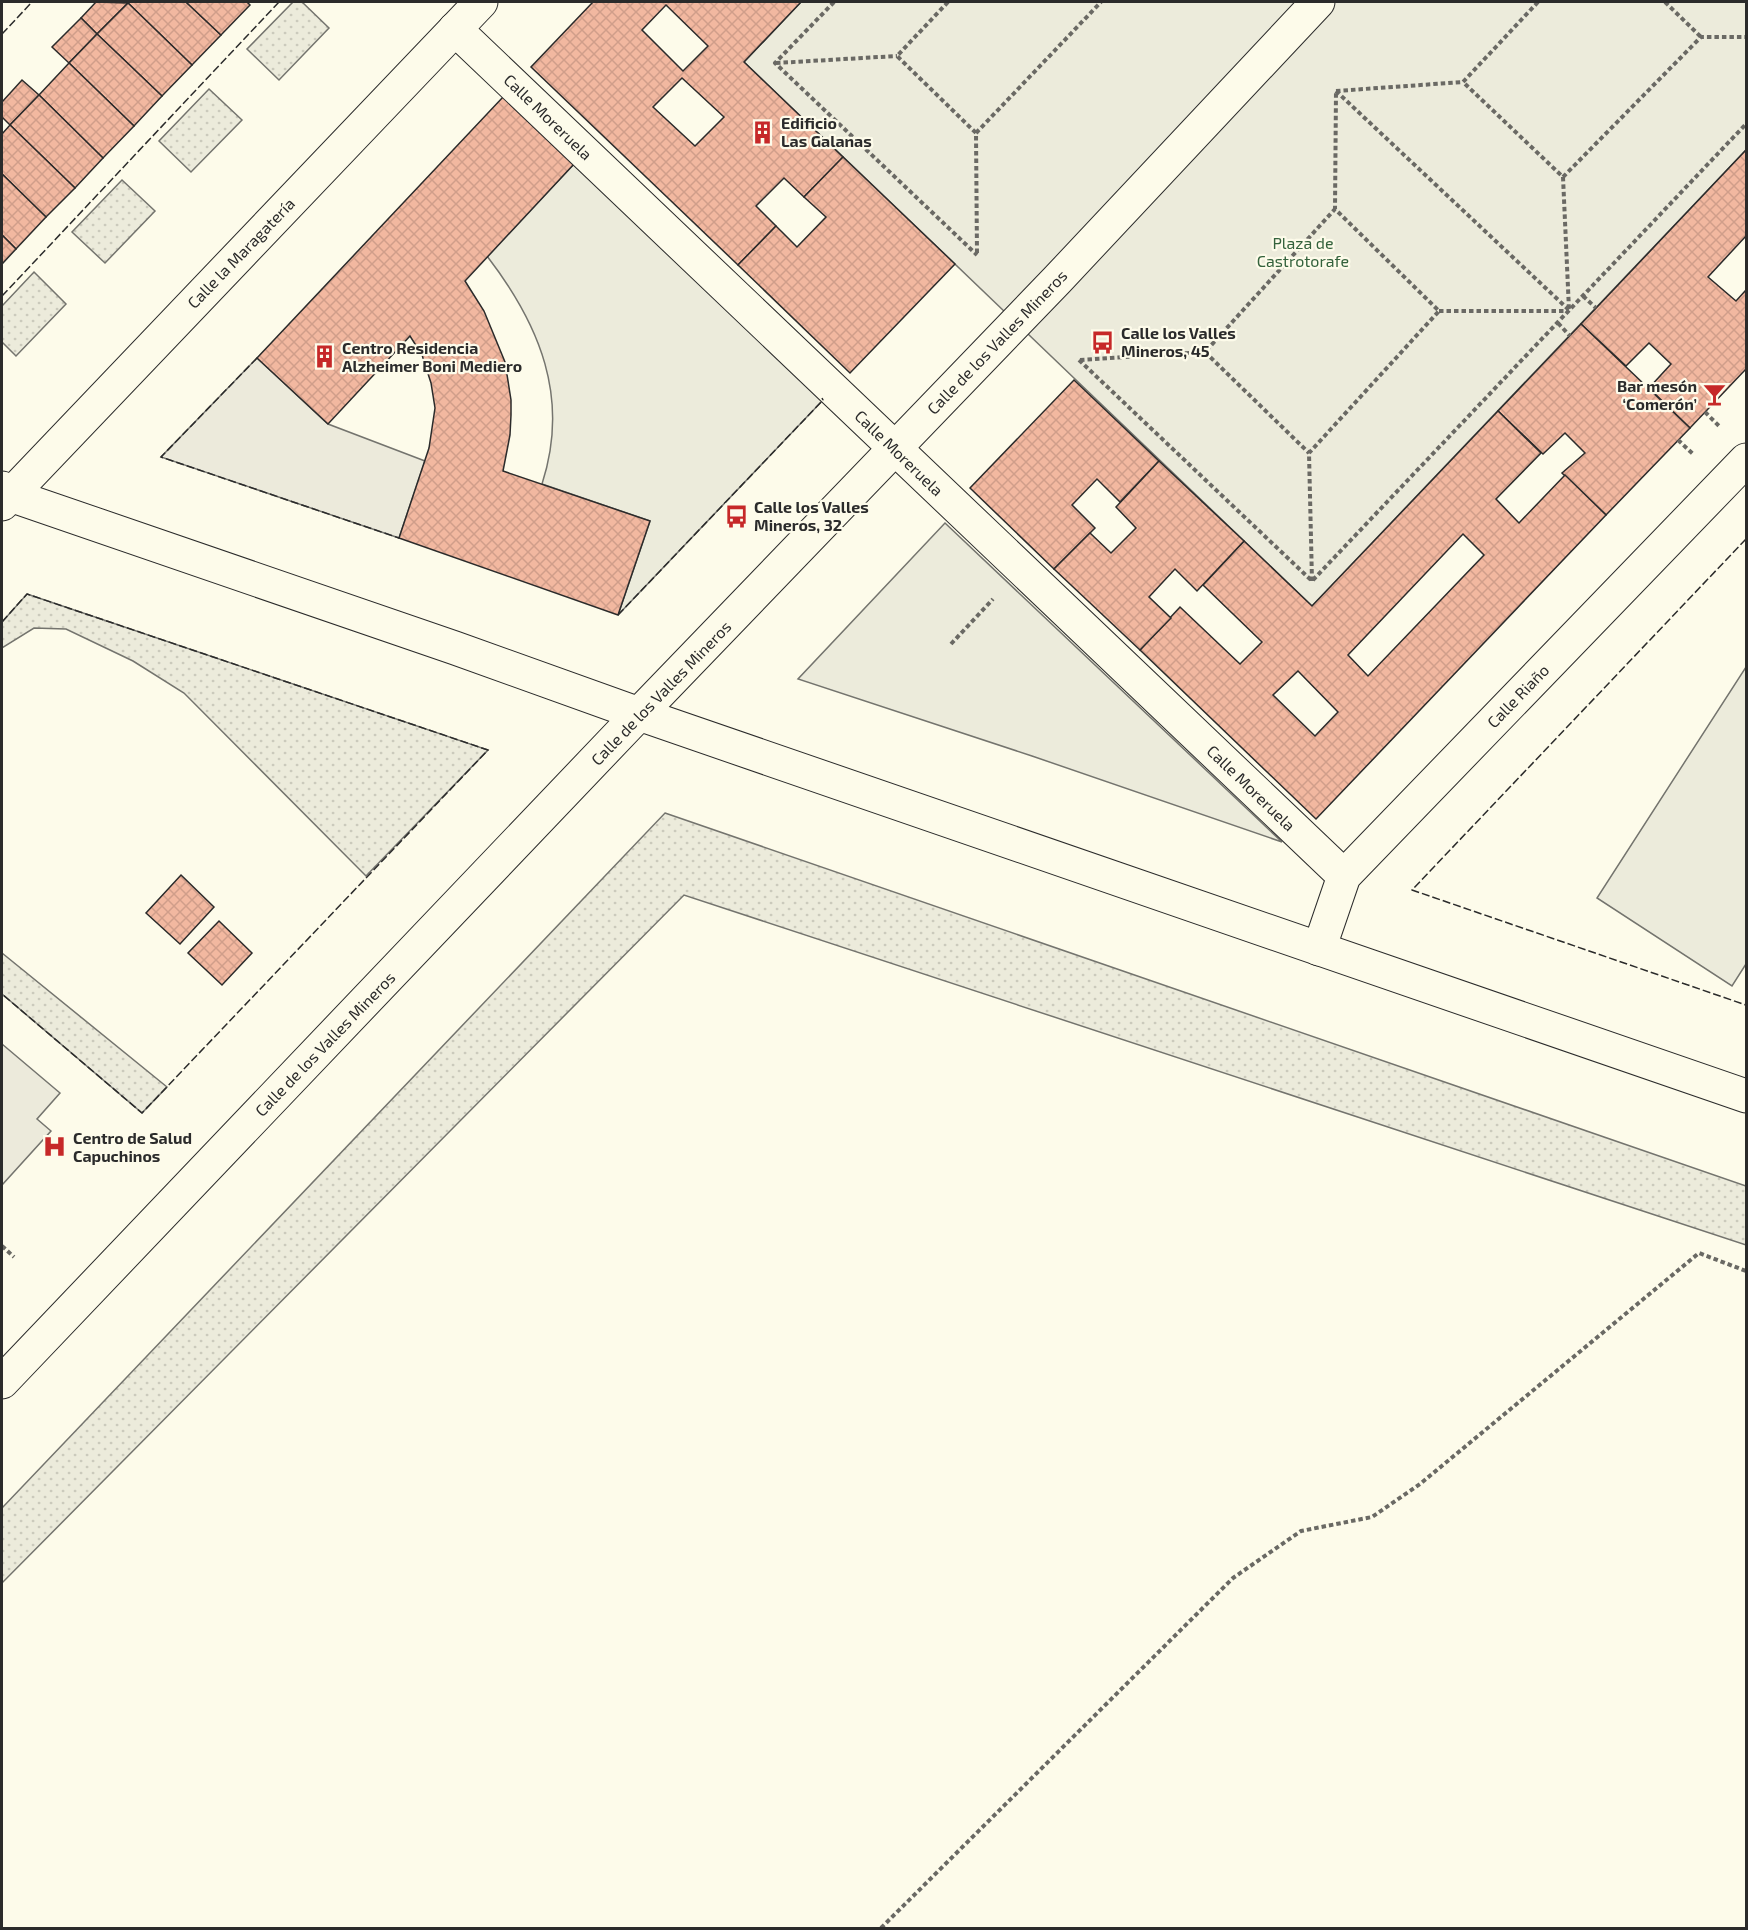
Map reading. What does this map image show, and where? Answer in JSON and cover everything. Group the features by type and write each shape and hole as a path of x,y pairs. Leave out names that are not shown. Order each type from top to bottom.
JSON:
{"street":[{"name":"Calle la Maragatería","path":"4,496 481,2"},
{"name":"Calle de los Valles Mineros","path":"2,1382 639,714 895,450 1318,2"},
{"name":"Calle Moreruela","path":"455,29 1344,876"},
{"name":"Calle Riaño","path":"1319,949 1344,876 1746,460"},
{"path":"4,496 421,637 1746,1096"}],"path":[{"path":"775,63 834,2"},
{"path":"775,63 897,56 948,2"},
{"path":"775,63 977,255 976,133 1101,2"},
{"path":"1336,91 1463,81 1538,2"},
{"path":"1665,2 1701,37 1746,37"},
{"path":"1563,177 1701,37"},
{"path":"897,56 976,133"},
{"path":"1463,81 1563,177 1569,311"},
{"path":"1312,581 1079,360 1205,352 1335,209 1336,91"},
{"path":"1336,91 1569,311"},
{"path":"1312,581 1746,124"},
{"path":"1335,209 1439,311 1569,311"},
{"path":"1583,296 1596,308"},
{"path":"1312,581 1309,453 1439,311"},
{"path":"1558,323 1570,336"},
{"path":"1205,352 1309,453"},
{"path":"951,644 1022,568"},
{"path":"2,1246 14,1257"},
{"path":"881,1929 1233,1578 1301,1531 1372,1517 1420,1484 1698,1253 1746,1271"}],"green space":[{"path":"293,2 302,2 329,28 279,80 247,49"},
{"name":"Plaza de Castrotorafe","path":"801,2 1746,2 1746,150 1312,606 744,62"},
{"path":"209,89 242,120 191,172 159,141"},
{"path":"574,164 823,400 618,615 650,521 542,484 550,452 553,422 551,392 545,364 522,309 487,256"},
{"path":"122,180 155,211 105,263 72,232"},
{"path":"34,272 66,304 16,356 2,342 2,306"},
{"path":"945,523 1282,842 798,679"},
{"path":"27,594 488,750 366,876 184,693 133,661 66,629 34,628 2,648 2,622"},
{"path":"1746,667 1746,964 1732,986 1597,898"},
{"path":"665,813 1746,1186 1746,1245 684,895 2,1583 2,1508"},
{"path":"2,953 167,1087 142,1113 2,994"}],"shaded area":[{"path":"257,358 328,424 425,461 399,538 161,457"},
{"path":"2,1044 60,1093 37,1119 51,1131 2,1185"}],"building":[{"path":"96,2 128,3 97,34 81,18"},
{"path":"129,2 186,2 221,35 192,65"},
{"path":"186,2 247,2 250,5 221,35"},
{"name":"Edificio Las Galanas","path":"593,2 801,2 744,62 843,157 804,197 784,178 756,206 776,226 738,265 531,67","holes":["666,5 708,46 683,71 642,30","682,78 724,117 695,146 653,107"]},
{"path":"128,3 192,65 162,96 97,34"},
{"path":"81,18 97,34 69,63 52,47"},
{"path":"97,34 162,96 134,126 69,63"},
{"path":"69,63 134,126 103,158 39,95"},
{"path":"22,80 39,95 10,125 2,117 2,102"},
{"path":"39,95 103,158 75,188 10,125"},
{"name":"Centro Residencia Alzheimer Boni Mediero","path":"503,97 574,164 465,281 484,311 505,362 511,415 510,435 503,471 650,521 618,615 399,538 429,448 435,408 431,383 422,355 410,336 328,424 257,358"},
{"path":"10,125 75,188 46,217 2,174 2,134"},
{"path":"1746,150 1746,236 1708,277 1736,301 1746,290 1746,369 1690,428 1649,388 1671,364 1649,343 1626,366 1581,324"},
{"path":"843,157 955,264 850,373 738,265 776,226 797,247 826,217 804,197"},
{"path":"2,174 46,217 16,249 2,235"},
{"path":"2,235 16,249 2,264"},
{"path":"1581,324 1690,428 1606,515 1562,473 1585,453 1565,433 1543,454 1498,411"},
{"path":"1074,380 1159,461 1120,502 1097,479 1072,505 1095,528 1054,569 970,488"},
{"path":"1498,411 1541,453 1496,499 1519,523 1565,475 1606,515 1316,819 1140,650 1180,607 1240,664 1262,642 1203,585 1244,541 1312,606","holes":["1463,534 1484,555 1368,676 1348,655","1298,671 1338,712 1315,736 1273,695"]},
{"path":"1159,461 1244,541 1197,591 1175,569 1149,597 1171,618 1140,650 1054,569 1090,533 1111,553 1136,528 1116,507"},
{"path":"181,875 214,907 180,944 146,913"},
{"path":"219,921 252,953 222,985 188,953"}],"fence":[{"path":"2,34 32,2"},
{"path":"2,296 279,2"},
{"path":"257,358 161,457 399,538"},
{"path":"618,615 823,400 822,398"},
{"path":"1746,539 1412,890 1746,1005"},
{"path":"2,622 27,594 488,750 142,1113 2,994"}],"place":[{"name":"Edificio Las Galanas","path":"763,132"},
{"name":"Calle los Valles Mineros, 45","path":"1103,342"},
{"name":"Centro Residencia Alzheimer Boni Mediero","path":"324,357"},
{"name":"Bar mesón ‘Comerón’","path":"1715,395"},
{"name":"Calle los Valles Mineros, 32","path":"736,516"},
{"name":"Centro de Salud Capuchinos","path":"55,1147"}]}
